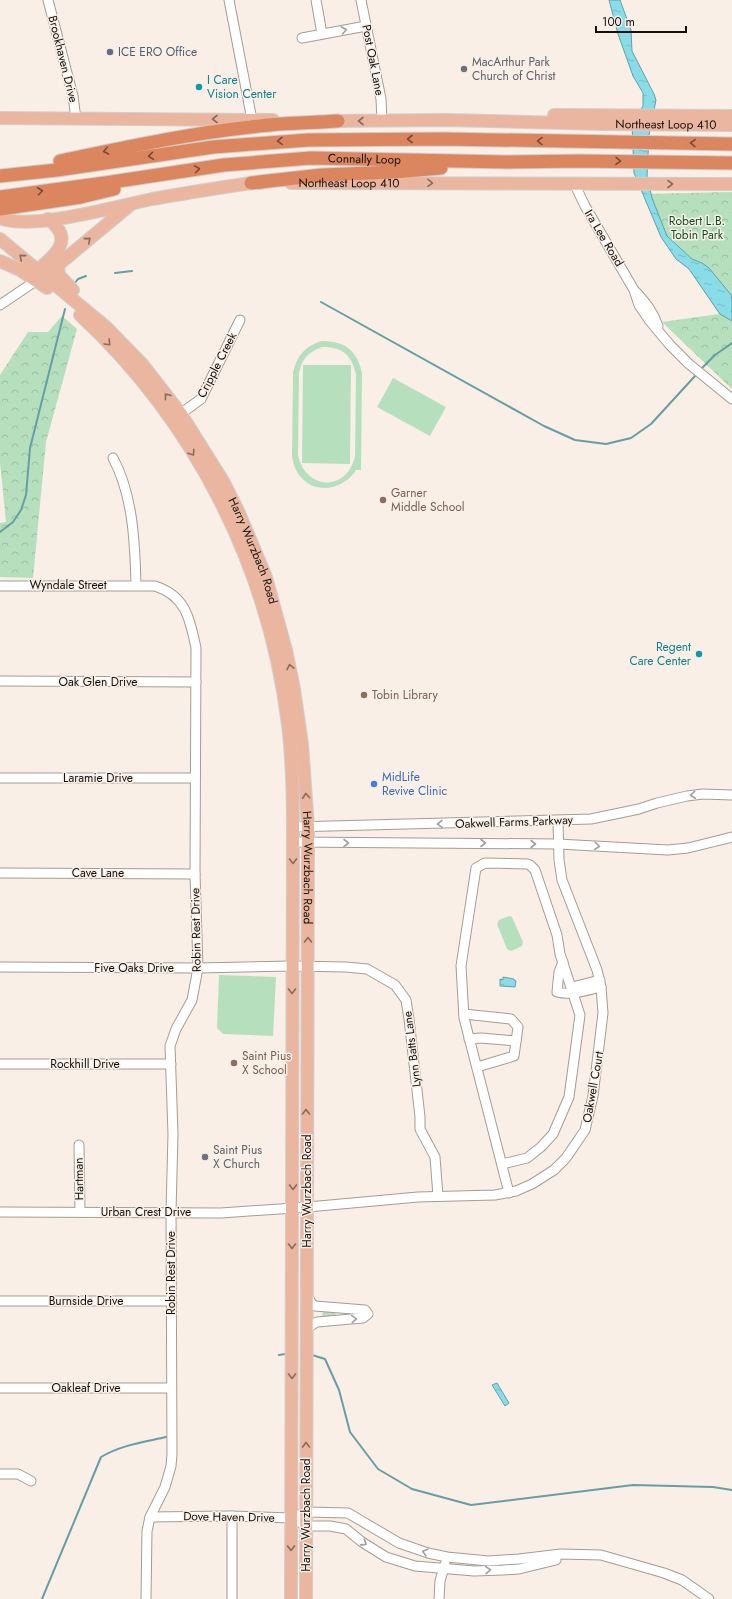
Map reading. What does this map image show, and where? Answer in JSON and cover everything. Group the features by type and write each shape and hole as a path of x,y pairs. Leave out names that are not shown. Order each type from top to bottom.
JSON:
{"highway":[{"path":"0,175 101,152 251,126 338,121"},
{"name":"Connally Loop","path":"0,175 57,170 213,147 276,141 408,139 732,144"},
{"name":"Connally Loop","path":"1,201 224,165 311,158 506,162 579,161 732,163"},
{"path":"251,184 322,175 394,172 506,162"},
{"path":"1,201 16,208 81,198 178,172"}],"main road":[{"path":"447,120 518,114 657,116 729,122"},
{"name":"Northeast Loop 410","path":"0,118 338,121 447,120 568,123 729,122"},
{"path":"0,124 48,119"},
{"name":"Northeast Loop 410","path":"37,275 58,266 131,204 185,193 251,184 732,184"},
{"path":"0,218 16,222 48,219 131,204"},
{"path":"0,261 37,275 57,252 61,245 62,239 59,229 48,219"},
{"name":"Harry Wurzbach Road","path":"0,239 94,328 158,402 176,417"},
{"path":"58,266 58,273 61,279 120,331 132,344 143,365"},
{"name":"Harry Wurzbach Road","path":"37,275 106,327 143,365 176,417 202,468 234,515 241,544 264,606 290,669 293,723 308,827 306,1072 308,1207 306,1291 306,1599"},
{"name":"Harry Wurzbach Road","path":"291,1599 292,966 293,827 296,745"}],"street":[{"name":"Brookhaven Drive","path":"48,0 73,96 76,119"},
{"path":"228,0 252,120"},
{"path":"316,0 322,34"},
{"name":"Post Oak Lane","path":"361,0 381,99 382,121"},
{"path":"302,38 366,26"},
{"name":"Ira Lee Road","path":"576,185 585,206 634,290 639,305 649,320 660,331 670,345 689,364 732,399"},
{"path":"0,305 8,299 13,292 37,275"},
{"name":"Cripple Creek","path":"176,417 204,395 240,320"},
{"path":"113,458 118,467 127,498 135,558 136,584"},
{"name":"Wyndale Street","path":"0,586 136,584"},
{"name":"Robin Rest Drive","path":"136,584 162,588 174,596 184,607 190,620 196,648 195,874 198,968 192,1000 172,1037 170,1046 173,1134 171,1212 171,1466 165,1487 150,1516 147,1531 146,1599"},
{"name":"Oak Glen Drive","path":"0,681 196,682"},
{"name":"Laramie Drive","path":"0,778 195,778"},
{"name":"Oakwell Farms Parkway","path":"293,827 591,819 612,816 687,796 702,794 732,795"},
{"name":"Oakwell Court","path":"308,1207 438,1196 495,1195 509,1193 532,1184 554,1170 566,1158 585,1130 593,1096 602,1026 603,1002 601,984 562,880 559,860 558,820"},
{"name":"Oakwell Farms Parkway","path":"293,842 558,844 668,850 688,848 732,836"},
{"path":"502,1164 527,1158 541,1147 553,1134 569,1097 580,1015 560,954 557,935 536,870 527,864 485,863 476,868 461,966 464,1014 469,1039 509,1193"},
{"name":"Cave Lane","path":"0,873 195,874"},
{"path":"563,962 558,978 558,992 563,993 601,984"},
{"name":"Lynn Batts Lane","path":"292,966 367,969 388,981 403,995 406,1000 409,1018 420,1129 435,1157 438,1196"},
{"name":"Five Oaks Drive","path":"0,967 198,968 292,966"},
{"path":"464,1014 511,1019 518,1027 514,1056 477,1067"},
{"path":"469,1039 480,1038 516,1042"},
{"name":"Rockhill Drive","path":"0,1064 170,1064"},
{"name":"Hartman","path":"79,1146 80,1212"},
{"name":"Urban Crest Drive","path":"0,1212 221,1213 308,1207"},
{"path":"306,1291 311,1303 314,1306 365,1310 368,1314 363,1318 317,1322 310,1326 306,1336"},
{"name":"Burnside Drive","path":"0,1301 172,1301"},
{"path":"339,1308 339,1320"},
{"name":"Oakleaf Drive","path":"0,1388 171,1388"},
{"path":"0,1474 18,1474 31,1481"},
{"path":"307,1512 348,1513 399,1543 428,1553 447,1557 488,1561 575,1554 606,1556 659,1571 682,1580 709,1599"},
{"name":"Dove Haven Drive","path":"150,1516 291,1518 307,1512"},
{"path":"330,1526 331,1512"},
{"path":"346,1529 353,1515"},
{"path":"232,1516 232,1599"},
{"path":"291,1518 307,1526 330,1526 346,1529 362,1542 386,1557 415,1566 474,1571 519,1569 575,1554"},
{"path":"439,1599 440,1581 447,1557"}],"green space":[{"name":"Robert L.B. Tobin Park","path":"732,192 732,389 662,322 719,314 689,269 676,259 661,237 643,194"},
{"path":"62,316 77,329 46,442 33,578 0,577 0,523 6,522 0,462 0,375 28,332 48,332"},
{"path":"321,341 337,343 349,348 357,358 362,373 361,470 356,470 351,477 344,482 330,488 314,486 307,482 297,471 292,456 293,373 302,352","holes":["322,347 329,347 345,353 351,361 356,374 355,456 351,468 344,476 336,481 326,482 317,481 309,475 302,467 298,455 299,373 304,360 309,354"]},
{"path":"303,365 351,365 350,464 302,463"},
{"path":"393,378 446,407 430,436 377,407"},
{"path":"509,916 512,917 523,942 522,946 511,951 507,949 497,924 499,920"},
{"path":"219,975 276,977 273,1036 223,1034 217,1028"},
{"path":"324,1310 335,1311 336,1316 324,1318 322,1315"}],"water":[{"path":"609,0 620,0 631,30 632,51 656,100 649,135 647,177 652,198 667,236 692,259 709,268 732,296 732,321 720,314 689,269 676,259 661,237 634,173 632,123 643,106 643,93 633,76 618,34"},
{"path":"503,977 514,979 516,981 515,987 500,986 500,979 503,980"},
{"path":"497,1383 509,1403 505,1406 492,1385"}],"waterway":[{"path":"115,273 132,271"},
{"path":"74,284 78,279 86,276"},
{"path":"321,302 544,426 575,440 606,444 631,438 651,424 695,376"},
{"path":"0,532 13,522 21,510 26,495 30,448 65,309"},
{"path":"702,368 715,355 732,343"},
{"path":"279,1355 285,1354"},
{"path":"312,1355 325,1359 339,1390 350,1432 378,1469 412,1489 471,1505 633,1485 713,1487 732,1490"},
{"path":"42,1599 101,1457 116,1450 141,1442 166,1437"}],"place":[{"name":"ICE ERO Office","path":"110,52"},
{"name":"MacArthur Park Church of Christ","path":"464,69"},
{"name":"I Care Vision Center","path":"199,87"},
{"name":"Garner Middle School","path":"383,500"},
{"name":"Regent Care Center","path":"699,654"},
{"name":"Tobin Library","path":"364,695"},
{"name":"MidLife Revive Clinic","path":"374,784"},
{"name":"Saint Pius X School","path":"234,1063"},
{"name":"Saint Pius X Church","path":"205,1157"}]}
